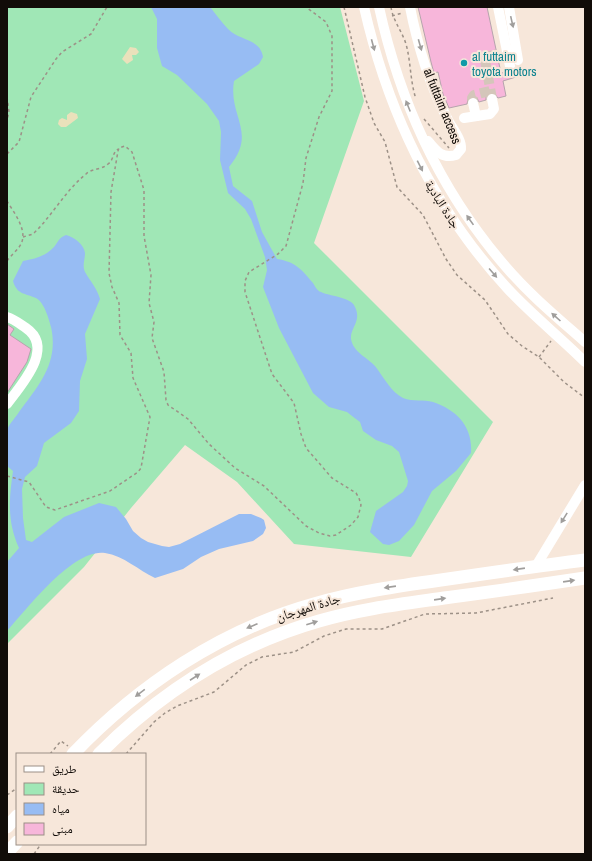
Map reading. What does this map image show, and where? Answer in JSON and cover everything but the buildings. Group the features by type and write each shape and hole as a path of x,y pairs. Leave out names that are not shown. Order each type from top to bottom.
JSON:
{"main road":[{"name":"جادة المهرجان","path":"74,753 111,717 159,678 218,643 280,615 312,604 379,588 585,560"},
{"name":"جادة المهرجان","path":"100,753 142,714 179,687 229,657 288,631 325,619 382,606 585,578"},
{"path":"7,827 16,817"},
{"path":"7,853 16,843"}],"street":[{"name":"جادة البادية","path":"364,7 376,57 392,104 412,149 435,192 462,233 492,272 555,336 585,362"},
{"name":"جادة البادية","path":"378,7 395,70 417,128 450,190 493,252 535,298 585,342"},
{"path":"498,7 505,40 502,54 514,63 516,38 509,7"},
{"name":"al futtaim access","path":"410,9 426,66 444,113 461,146 460,152 453,156 439,154 417,128"},
{"path":"505,40 516,38"},
{"path":"464,118 492,113 494,108 492,99"},
{"path":"473,103 476,116"},
{"path":"7,317 32,332 37,341 38,350 27,376 7,404"},
{"path":"536,566 581,499 585,485"}],"path":[{"path":"7,154 19,142 31,97 56,59 67,49 91,34 107,7"},
{"path":"23,237 32,234 80,179 90,171 107,166 112,161 115,152 118,149 125,146 131,150 144,190 144,236 151,275 149,303 154,322 152,338 164,372 166,400 168,405 188,419 209,444 234,468 264,486 306,526 330,536 336,535 356,519 359,514 360,501 356,493 336,481 311,454 301,434 292,400 272,374 245,292 245,281 247,275 262,262 278,254 287,244 304,183 306,158 319,117 330,98 333,88 332,40 330,31 326,22 306,7"},
{"path":"344,7 365,97 374,123 385,142 397,187 423,215 446,259 458,275 485,300 508,334 522,346 539,357 564,382 585,398"},
{"path":"390,7 392,16 407,47 411,79 417,102"},
{"path":"392,16 410,9"},
{"path":"7,98 7,120"},
{"path":"422,114 428,124 446,144 453,156"},
{"path":"7,476 26,480 31,484 46,507 55,510 112,490 138,472 142,466 150,423 149,414 133,378 131,353 120,335 119,303 112,287 110,273 111,192 118,149"},
{"path":"7,201 19,222 23,237 20,246 7,261"},
{"path":"539,357 555,336"},
{"path":"127,753 154,722 165,713 177,706 214,692 243,668 262,657 294,652 324,636 346,628 382,629 430,613 483,612 553,598"},
{"path":"51,753 61,741 74,753"},
{"path":"7,795 16,789"},
{"path":"34,854 40,845"}],"green space":[{"path":"7,7 340,7 364,101 314,243 493,422 411,557 294,544 237,482 185,445 131,508 84,567 7,644"}],"sand":[{"path":"130,47 136,48 139,52 136,55 132,55 133,60 127,64 122,59"},
{"path":"71,112 77,114 78,118 66,127 61,127 58,124 59,120 62,118 67,120 67,115"}],"water":[{"path":"151,7 210,7 225,26 233,33 258,46 263,57 259,64 234,81 233,94 242,134 241,144 237,155 229,167 233,186 252,201 262,232 277,259 284,260 298,267 313,283 317,290 348,300 354,305 357,320 351,335 352,344 375,366 395,392 403,398 430,401 442,405 456,415 466,428 471,444 471,453 456,471 432,491 414,525 399,541 389,545 383,544 370,532 376,511 403,492 407,486 408,481 399,452 392,446 376,440 363,431 360,422 347,412 329,407 313,393 279,328 263,287 267,270 265,257 251,219 245,209 228,193 220,160 221,132 219,121 207,104 177,75 162,66 157,48 157,19"},
{"path":"66,235 75,239 83,247 85,253 84,269 100,299 85,334 87,359 80,381 79,411 71,423 44,443 37,466 25,477 22,489 23,518 26,540 32,542 64,517 99,503 116,507 126,519 133,531 141,538 148,542 162,546 169,547 180,544 239,514 251,514 261,518 264,520 266,528 263,534 253,541 219,549 201,557 183,569 155,578 118,557 105,553 92,554 79,560 65,570 38,595 7,631 7,562 19,548 12,529 10,500 13,471 7,466 6,433 9,425 34,392 46,373 50,363 53,340 46,311 39,300 19,291 13,281 23,261 46,254 61,238"}],"tunnel":[{"path":"492,99 485,60 487,57 497,54"},
{"path":"473,103 472,98 474,95 490,91"}],"place":[{"name":"al futtaim toyota motors","path":"464,63"}]}
